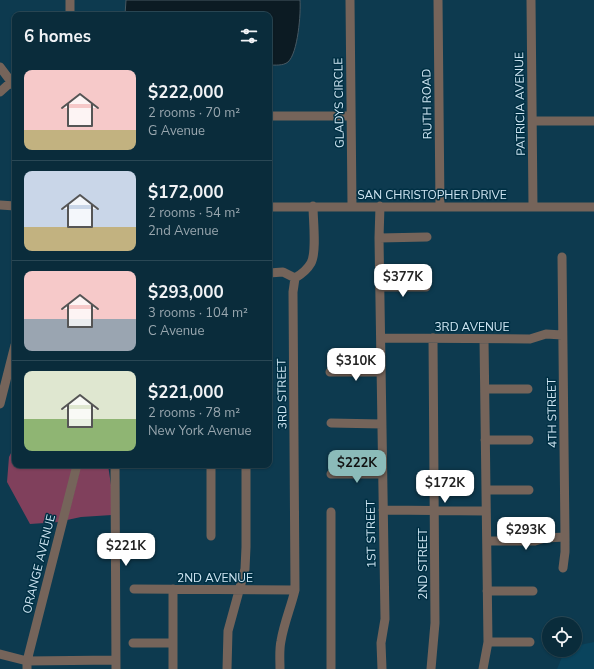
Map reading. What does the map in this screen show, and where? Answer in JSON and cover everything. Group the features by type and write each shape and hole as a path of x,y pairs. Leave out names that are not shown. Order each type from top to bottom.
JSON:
{"street":[{"path":"70,0 70,12"},
{"name":"GLADYS CIRCLE","path":"350,0 352,206"},
{"name":"RUTH ROAD","path":"438,0 440,207"},
{"name":"PATRICIA AVENUE","path":"531,0 533,207"},
{"path":"0,66 12,84"},
{"path":"0,92 12,86"},
{"path":"272,116 351,116"},
{"path":"532,121 594,121"},
{"path":"0,206 12,206"},
{"path":"272,272 283,272 295,278 304,273 312,262 314,251 313,206"},
{"name":"1ST STREET","path":"380,206 379,238 385,619 381,643 382,669"},
{"name":"SAN CHRISTOPHER DRIVE","path":"272,207 594,207"},
{"path":"379,238 427,237"},
{"name":"4TH STREET","path":"562,257 565,537 563,568"},
{"name":"3RD STREET","path":"280,669 280,643 284,624 296,590 293,292 295,278"},
{"path":"380,287 426,287"},
{"name":"3RD AVENUE","path":"381,338 530,339 546,334 562,335"},
{"name":"2ND STREET","path":"431,669 435,623 433,338"},
{"path":"483,669 488,642 487,541 485,511 484,339"},
{"path":"0,404 12,357"},
{"path":"330,372 381,372"},
{"path":"485,389 528,389"},
{"path":"330,423 382,424"},
{"path":"485,440 529,440"},
{"name":"ORANGE AVENUE","path":"27,665 76,468"},
{"path":"0,654 27,665 116,665 115,468"},
{"path":"211,468 211,536"},
{"path":"227,669 228,631 245,569 246,468"},
{"path":"331,474 382,474"},
{"path":"486,490 529,490"},
{"path":"383,510 485,511"},
{"path":"331,512 332,669"},
{"path":"487,541 535,540 565,537"},
{"name":"2ND AVENUE","path":"134,589 296,590"},
{"path":"173,590 173,669"},
{"path":"487,591 533,591"},
{"path":"488,642 530,642"},
{"path":"133,643 173,643"}],"shaded area":[{"path":"126,0 300,0 299,23 294,50 288,62 279,65 272,65 272,12 125,12"},
{"path":"12,451 12,468 73,468 59,522 30,524 7,482 9,457"},
{"path":"80,468 108,468 111,485 112,515 81,517 67,520"},
{"path":"594,642 594,669 557,669 562,657 582,657 582,645"}]}
